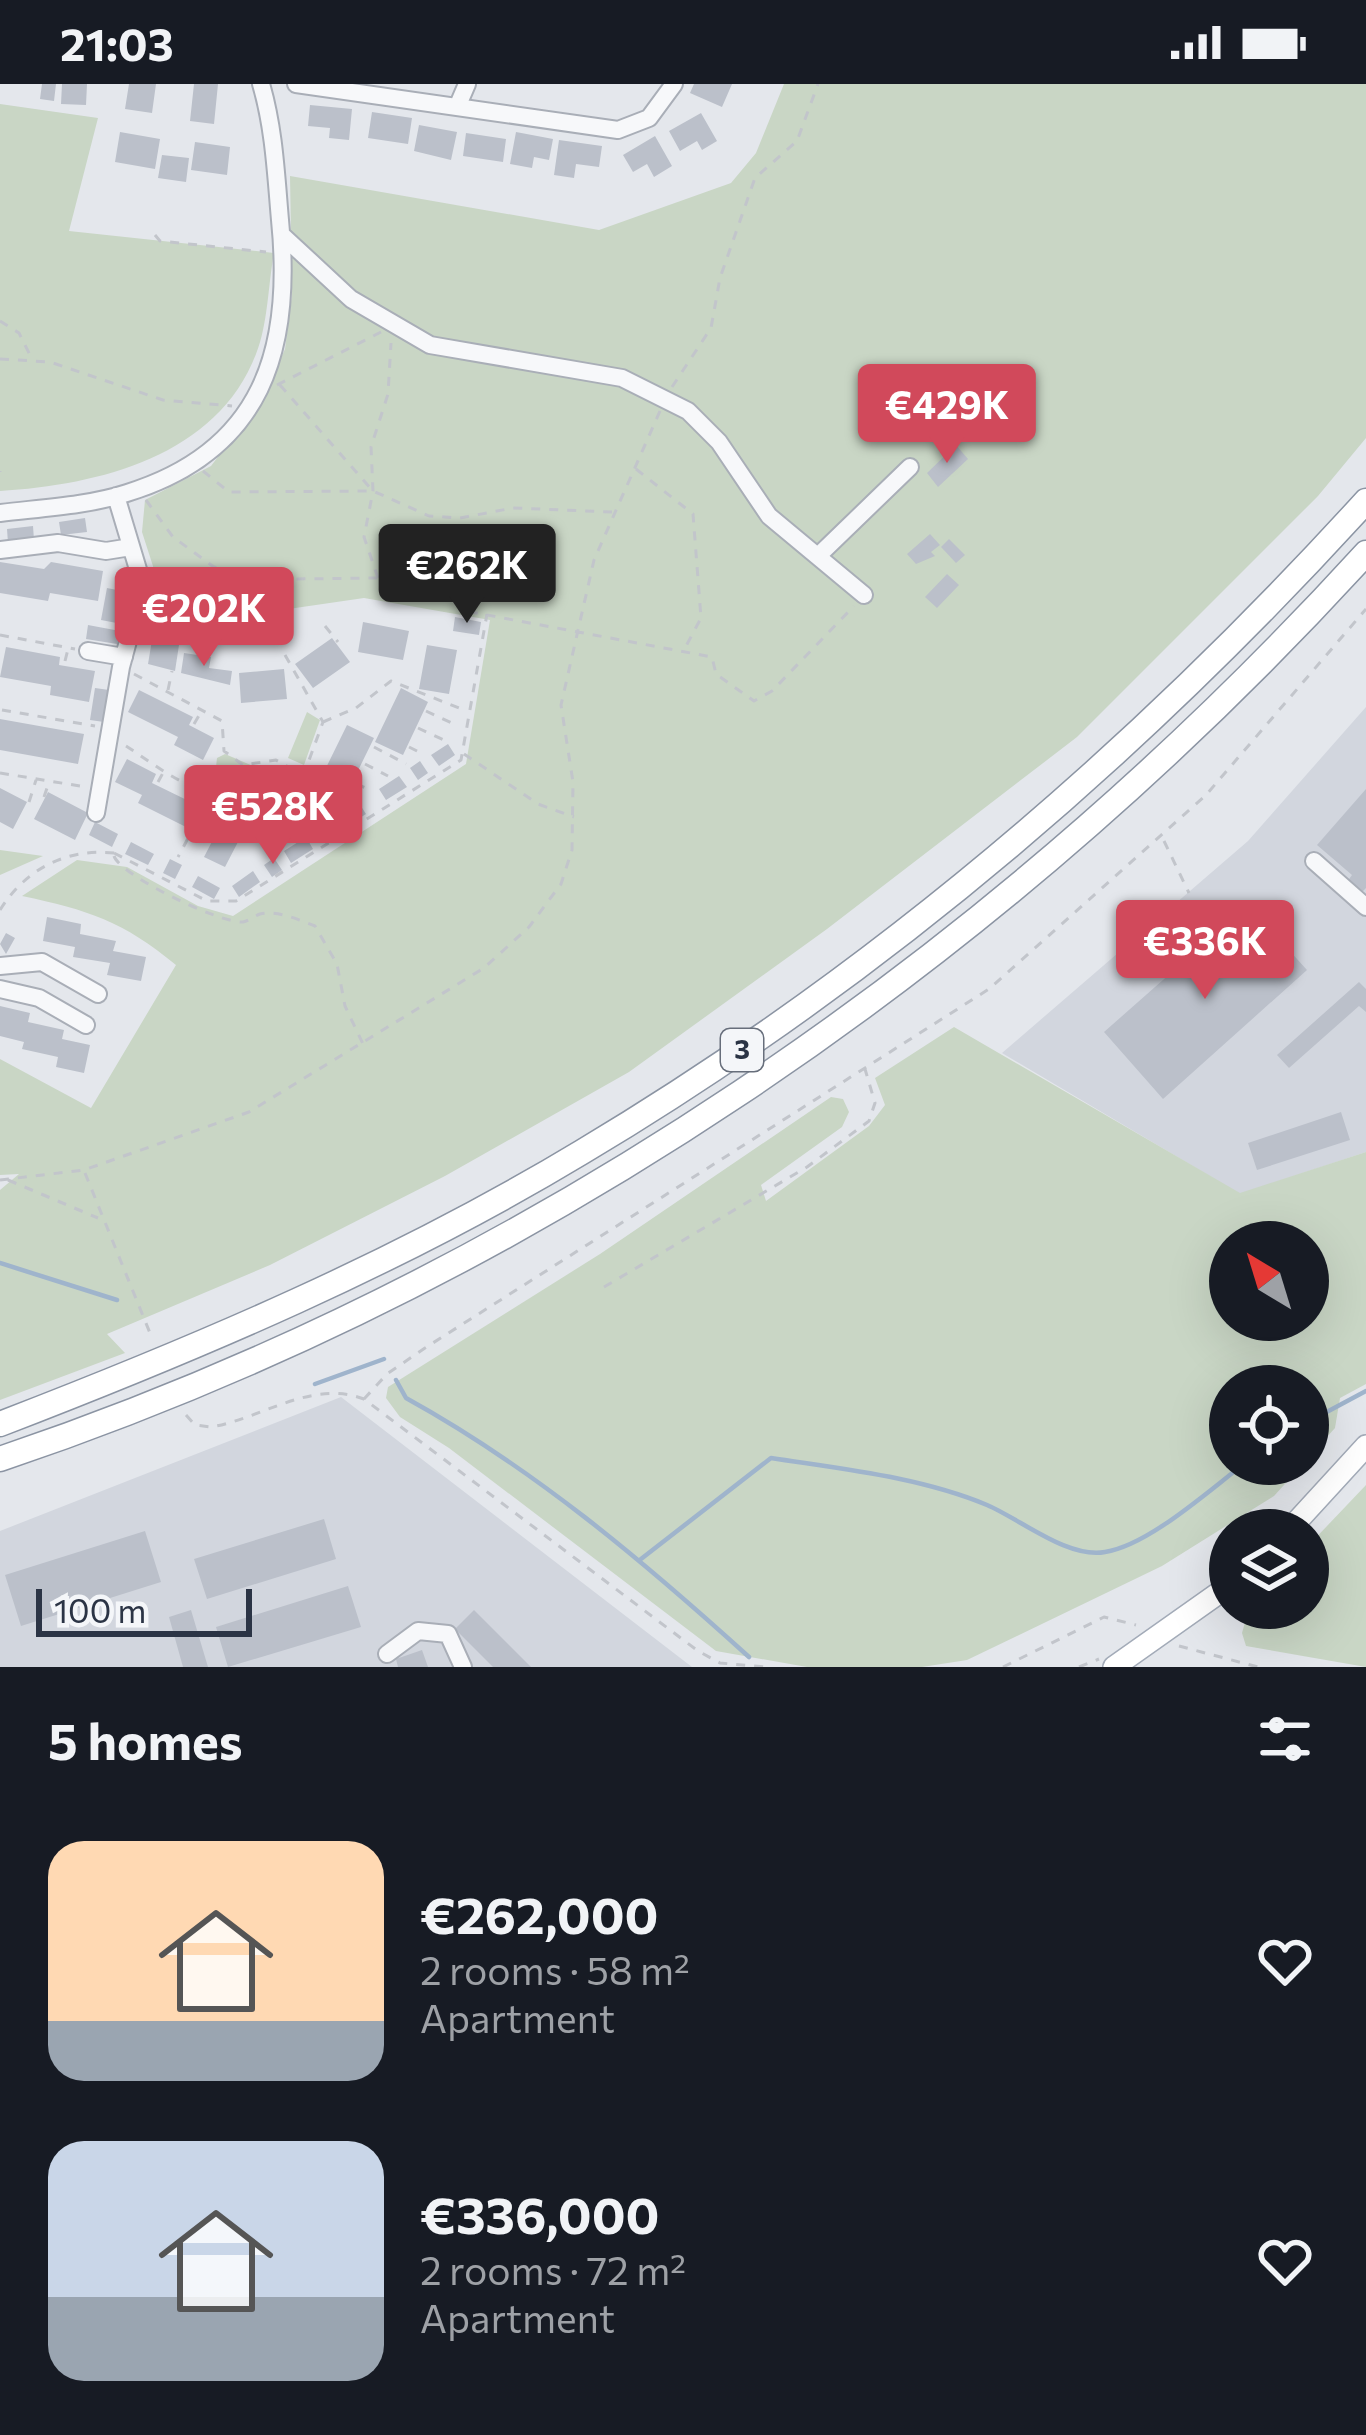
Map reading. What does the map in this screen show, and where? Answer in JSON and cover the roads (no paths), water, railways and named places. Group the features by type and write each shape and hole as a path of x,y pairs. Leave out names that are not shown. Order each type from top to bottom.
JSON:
{"highway":[{"name":"3","path":"0,1424 284,1309 414,1244 579,1154 727,1060 962,890 1065,801 1215,661 1366,501"},
{"name":"3","path":"0,1459 270,1352 426,1276 599,1184 757,1084 884,993 1082,834 1201,725 1366,553"}],"main road":[{"path":"1308,1509 1366,1446"},
{"path":"1114,1667 1209,1600"}],"street":[{"path":"0,513 116,496 140,488 192,462 225,438 257,394 278,350 286,292 272,130 262,84"},
{"path":"297,84 618,130 649,118 674,84"},
{"path":"458,105 466,84"},
{"path":"282,235 351,299 391,327 430,345 622,378 702,422 769,516 864,596"},
{"path":"819,555 910,467"},
{"path":"96,813 123,662 143,586 116,496"},
{"path":"0,550 58,543 106,551 131,547"},
{"path":"88,651 123,662"},
{"path":"1314,861 1366,907"},
{"path":"0,966 42,962 98,994"},
{"path":"0,989 30,994 86,1025"},
{"path":"387,1654 418,1631 448,1634 464,1667"}],"waterway":[{"path":"0,1263 117,1300"},
{"path":"315,1384 384,1359"},
{"path":"396,1380 406,1398 498,1454 585,1517 749,1657"},
{"path":"1329,1411 1366,1391"},
{"path":"641,1559 771,1458 935,1487 987,1505 1060,1544 1091,1553 1140,1539 1217,1485"}]}
